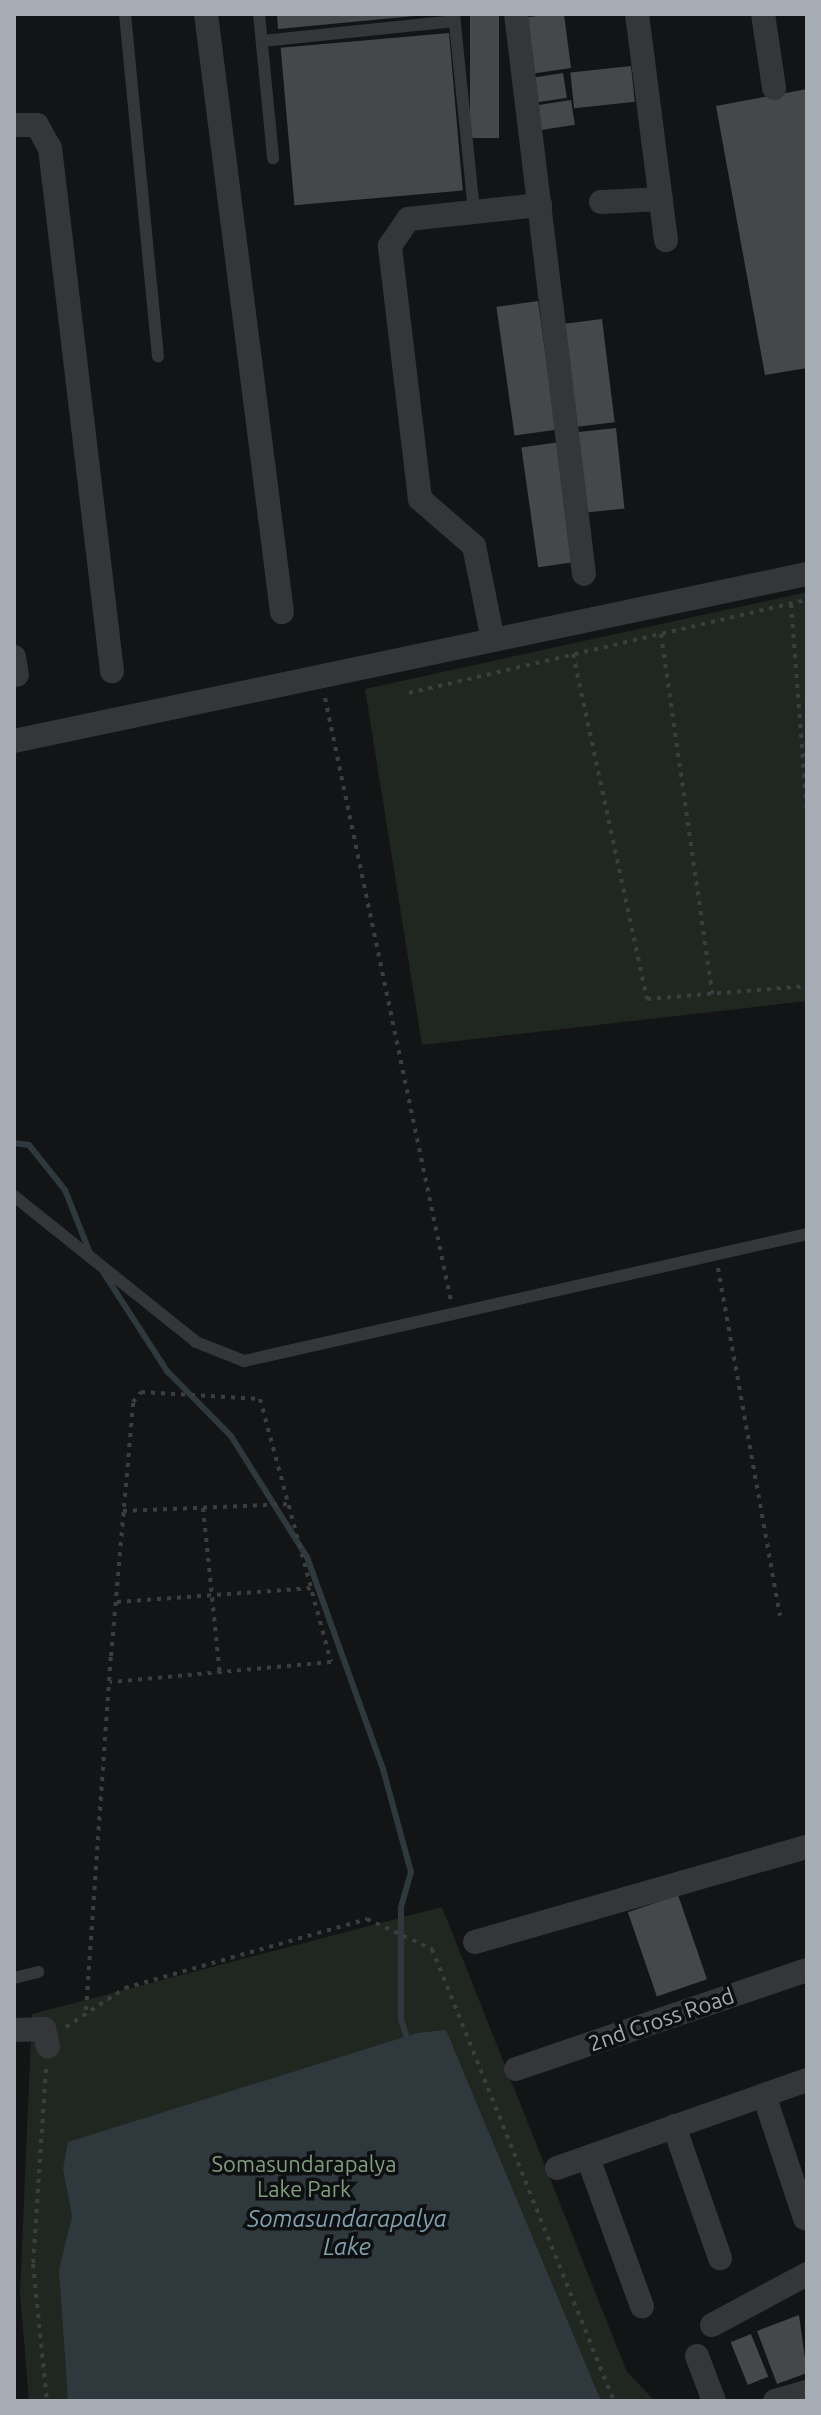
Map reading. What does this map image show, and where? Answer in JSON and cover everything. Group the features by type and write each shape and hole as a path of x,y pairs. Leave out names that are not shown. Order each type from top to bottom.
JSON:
{"street":[{"path":"206,14 282,612"},
{"path":"516,14 584,574"},
{"path":"637,14 666,240"},
{"path":"763,14 774,88"},
{"path":"14,125 37,125 50,148 112,671"},
{"path":"601,202 661,199"},
{"path":"493,640 474,546 420,499 390,246 408,219 540,205"},
{"path":"14,741 807,574"},
{"path":"475,1942 807,1847"},
{"name":"2nd Cross Road","path":"516,2069 807,1970"},
{"path":"14,2030 44,2029 48,2047"},
{"path":"557,2168 807,2080"},
{"path":"764,2095 805,2218"},
{"path":"674,2126 720,2258"},
{"path":"588,2158 642,2306"},
{"path":"712,2325 807,2274"},
{"path":"697,2356 714,2401"},
{"path":"775,2401 807,2392"}],"lane":[{"path":"125,14 158,356"},
{"path":"259,14 273,158"},
{"path":"262,41 455,18 474,212"},
{"path":"14,1196 102,1263 196,1342 244,1361 716,1252 807,1234"},
{"path":"14,1978 38,1972"}],"path":[{"path":"409,693 807,600"},
{"path":"791,604 807,811"},
{"path":"661,634 712,994"},
{"path":"573,654 647,999 807,986"},
{"path":"320,676 453,1313"},
{"path":"716,1252 780,1616"},
{"path":"86,2010 110,1682 123,1511 135,1395 182,1394 260,1399 302,1541 331,1662 110,1682"},
{"path":"123,1511 292,1504"},
{"path":"203,1508 220,1674"},
{"path":"116,1602 314,1588"},
{"path":"47,2401 33,2223 48,2047 86,2010 199,1962 367,1919 412,1939 442,1963 614,2401"}],"green space":[{"path":"807,592 807,1001 422,1045 365,689"},
{"name":"Somasundarapalya Lake","path":"442,1907 627,2372 655,2401 29,2401 20,2293 32,2014"}],"water":[{"name":"Somasundarapalya Lake","path":"446,2030 601,2401 68,2401 59,2270 72,2216 63,2169 68,2142 417,2033"}],"building":[{"path":"277,14 414,14 415,16 278,29"},
{"path":"470,14 499,14 499,138 470,138"},
{"path":"564,14 571,68 530,74 522,18"},
{"path":"449,33 463,190 294,205 281,48"},
{"path":"631,66 635,102 574,108 570,72"},
{"path":"563,73 567,98 536,103 532,78"},
{"path":"807,89 807,368 765,375 716,106"},
{"path":"571,100 575,125 541,130 537,105"},
{"path":"538,301 556,430 515,436 496,307"},
{"path":"602,319 615,422 577,427 564,324"},
{"path":"616,428 624,509 585,513 576,432"},
{"path":"560,442 577,562 538,567 521,447"},
{"path":"678,1895 707,1979 657,1996 628,1912"},
{"path":"799,2315 807,2373 777,2384 757,2331"},
{"path":"751,2334 768,2377 748,2385 731,2342"}],"waterway":[{"path":"14,1143 29,1145 65,1190 90,1253"},
{"path":"103,1272 167,1371 231,1436 307,1557 383,1769 411,1872 401,1908 401,2019 408,2042"}],"park label":[{"name":"Somasundarapalya Lake Park","path":"304,2176"}]}
